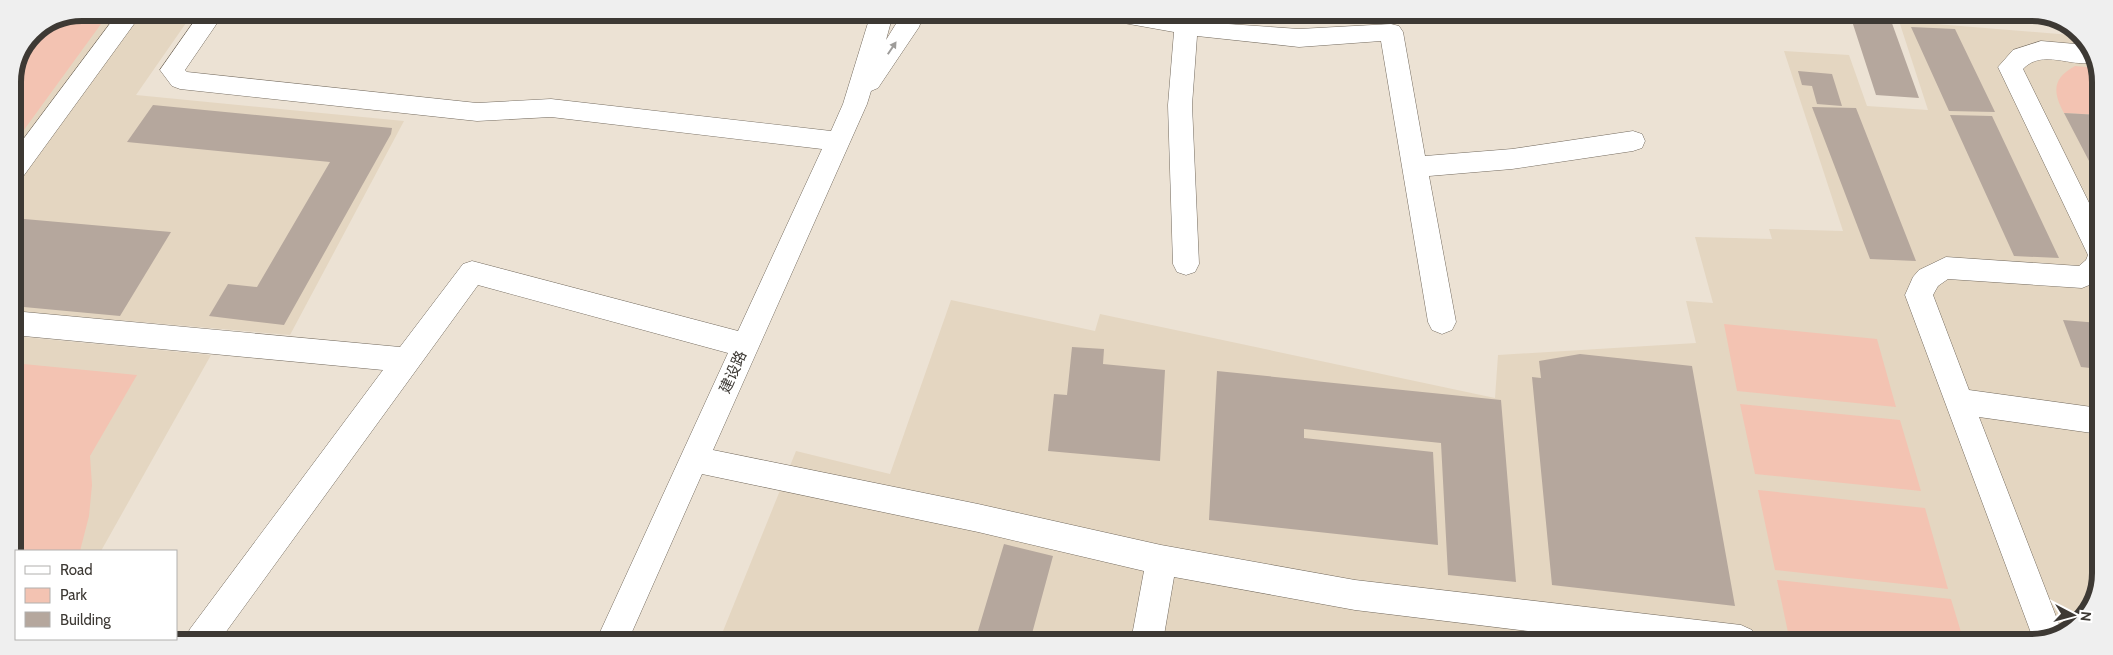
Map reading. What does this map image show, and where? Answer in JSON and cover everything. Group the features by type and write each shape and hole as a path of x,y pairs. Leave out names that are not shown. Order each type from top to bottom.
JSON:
{"street":[{"path":"21,159 123,21"},
{"path":"206,21 172,70 180,80 477,112 551,108 838,141"},
{"name":"建设路","path":"615,634 855,104 880,21"},
{"name":"建设路","path":"855,104 910,21"},
{"path":"1158,21 1214,31 1299,38 1392,32 1442,322"},
{"path":"1186,26 1180,105 1186,264"},
{"path":"2085,54 2041,50 2020,56 2010,67 2092,238"},
{"path":"1415,167 1512,159 1633,141"},
{"path":"2046,631 1919,295 1921,285 1928,276 1946,268 2082,277 2092,272"},
{"path":"205,634 472,272 745,345"},
{"path":"21,324 408,360"},
{"path":"1959,401 2092,420"},
{"path":"694,459 978,518 1161,560 1570,631 1627,634"},
{"path":"1148,634 1161,560"}],"shaded area":[{"path":"187,21 136,95 404,121 290,335 21,312 21,82 26,59 39,39 59,26 71,22"},
{"path":"1899,21 2069,35 2084,52 2091,71 2092,572 2090,588 2081,607 2077,613 2061,626 2030,634 722,634 796,451 890,474 951,300 1095,331 1100,314 1495,398 1498,355 1696,343 1686,301 1713,303 1695,237 1772,239 1769,229 1843,231 1784,51 1849,55 1867,106 1928,110"},
{"path":"21,337 211,355 102,550 21,550"}],"green space":[{"path":"103,21 21,134 22,71 32,48 39,39 59,26 71,22"},
{"path":"2075,66 2090,67 2092,78 2092,115 2064,113 2056,92 2059,80"},
{"path":"1724,324 1877,339 1896,407 1737,391"},
{"path":"21,364 137,375 90,456 92,485 89,516 80,550 21,550"},
{"path":"1740,404 1900,420 1921,491 1755,474"},
{"path":"1758,490 1925,508 1948,589 1775,570"},
{"path":"1777,580 1951,599 1962,634 1788,634"}],"building":[{"path":"1852,21 1891,21 1919,98 1876,95"},
{"path":"1911,27 1955,29 1995,112 1949,111"},
{"path":"1798,71 1832,74 1842,106 1817,104 1812,86 1802,85"},
{"path":"153,105 392,128 391,134 284,325 209,316 228,284 257,287 330,162 127,142"},
{"path":"1812,107 1856,108 1916,261 1870,259"},
{"path":"2064,113 2092,115 2092,167"},
{"path":"1950,115 1992,116 2059,258 2014,256"},
{"path":"21,219 171,232 120,316 21,307"},
{"path":"2063,320 2092,322 2092,368 2081,367"},
{"path":"1072,347 1104,349 1103,364 1165,370 1160,461 1048,451 1054,394 1067,395"},
{"path":"1580,354 1692,366 1735,606 1552,585 1532,377 1541,378 1539,361"},
{"path":"1217,371 1501,400 1516,582 1448,575 1441,443 1304,429 1304,438 1433,452 1438,545 1209,520"},
{"path":"1004,544 1053,556 1032,634 977,634"}]}
